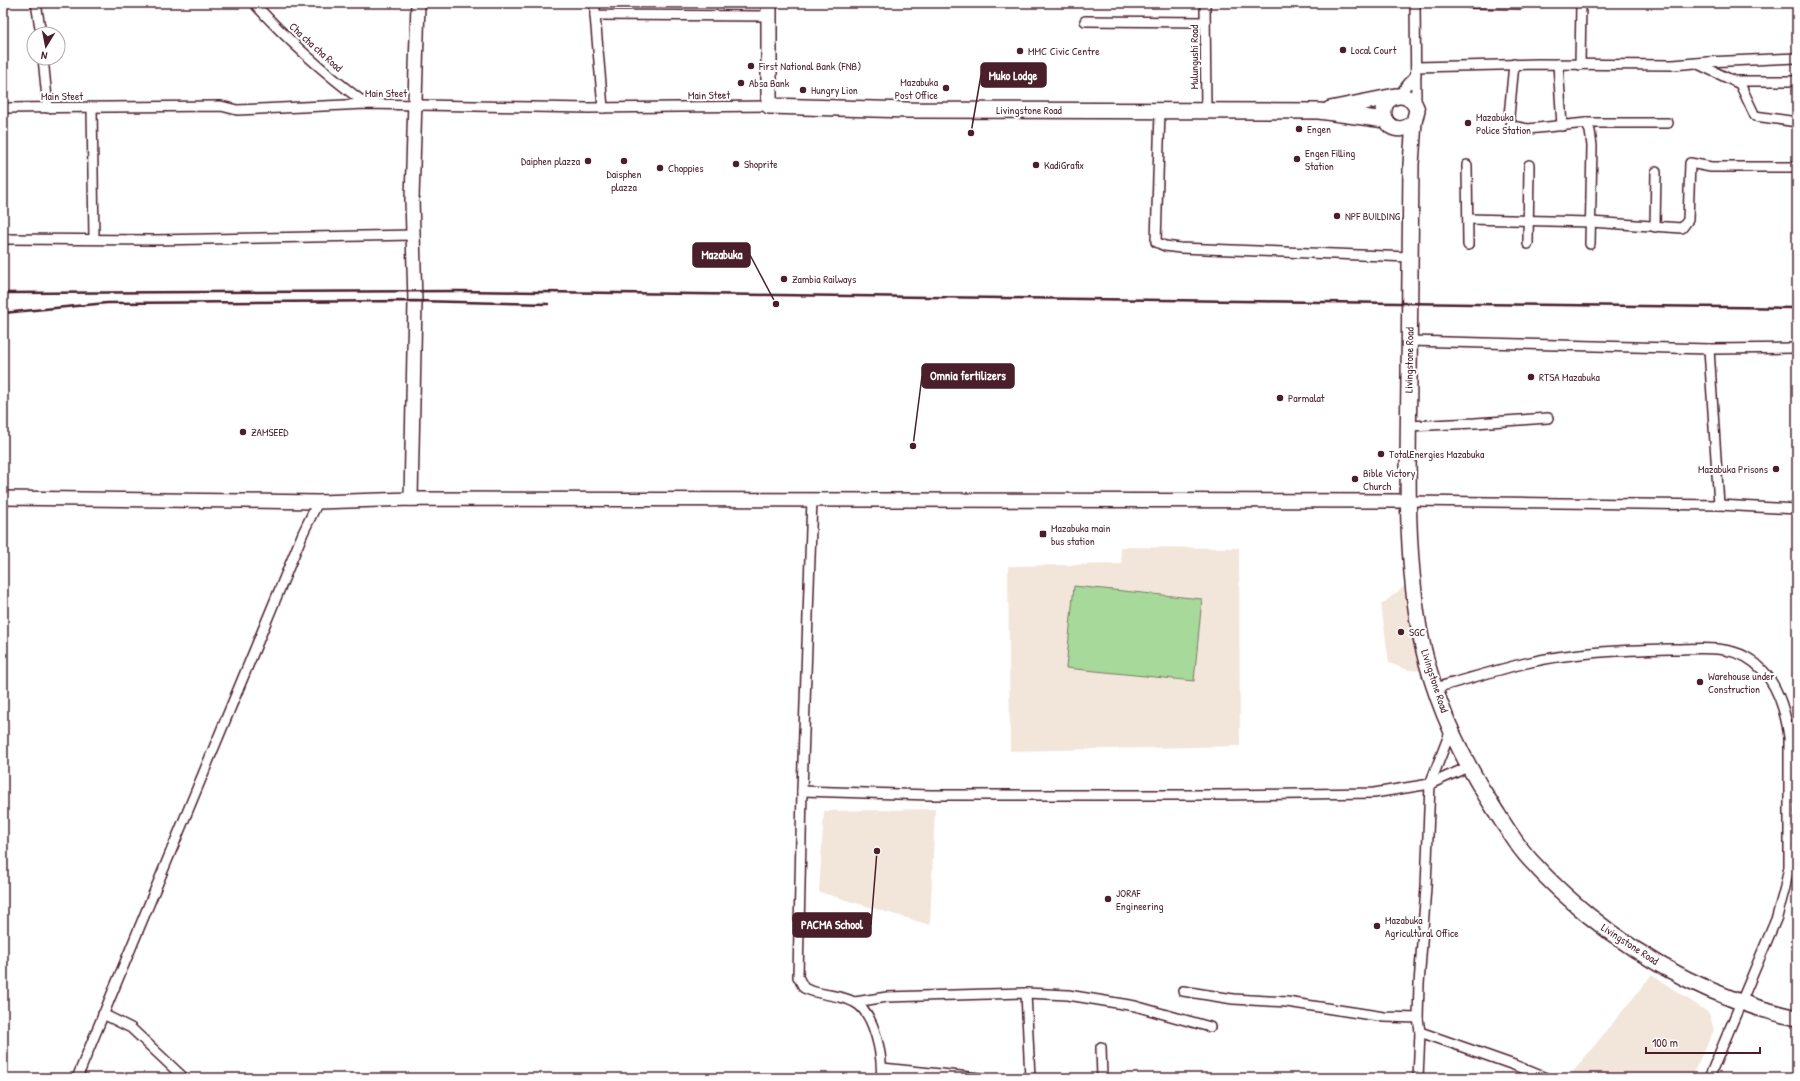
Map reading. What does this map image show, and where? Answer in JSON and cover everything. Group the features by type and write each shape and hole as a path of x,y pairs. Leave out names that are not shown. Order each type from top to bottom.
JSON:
{"highway":[{"path":"769,10 769,106"},
{"path":"1385,120 1383,108 1386,103 1397,95 1406,96 1416,105"},
{"name":"Livingstone Road","path":"1319,112 1397,95"},
{"name":"Livingstone Road","path":"1416,105 1417,114 1414,122 1411,164 1408,501 1414,590 1420,630 1435,688 1451,730 1468,767 1508,832 1534,865 1566,896 1615,937 1650,959 1690,980 1741,1003 1797,1018"},
{"name":"Livingstone Road","path":"769,106 908,110 1319,112 1385,120 1391,126 1399,129 1411,164"},
{"path":"1399,129 1410,126 1414,122"}],"main road":[{"path":"411,499 415,301 412,199 418,3"},
{"path":"3,498 318,502 411,499 1408,501"}],"street":[{"path":"36,3 40,26"},
{"name":"Cha cha cha Road","path":"254,3 269,20 338,83 366,104"},
{"path":"595,3 603,108"},
{"name":"Mulungushi Road","path":"1205,3 1206,111"},
{"path":"1415,3 1416,105"},
{"path":"1470,3 1520,4"},
{"path":"1580,65 1582,3"},
{"path":"595,15 769,10"},
{"path":"1085,21 1205,22"},
{"path":"1397,95 1416,70 1514,64 1698,64 1707,62 1797,58"},
{"path":"1514,64 1510,116 1512,126 1528,129 1586,123 1668,123"},
{"path":"1558,64 1562,126"},
{"path":"1698,64 1735,81 1741,86 1755,116 1797,122"},
{"path":"44,66 48,108"},
{"path":"1735,81 1797,81"},
{"name":"Main Steet","path":"3,108 221,106 237,110 366,104 603,108 769,106"},
{"path":"92,108 94,239"},
{"path":"92,122 105,108"},
{"path":"1160,111 1156,242 1165,246 1180,248 1410,256"},
{"path":"1586,123 1590,131 1592,146 1590,244"},
{"path":"1468,219 1590,222 1682,228 1688,220 1690,164 1711,167 1797,167"},
{"path":"1467,165 1468,245"},
{"path":"1528,244 1529,165"},
{"path":"1655,227 1656,172"},
{"path":"3,239 61,241 94,239 201,240 413,235"},
{"path":"1410,341 1709,349 1797,348"},
{"path":"1709,349 1719,505"},
{"path":"1408,426 1548,418"},
{"path":"812,499 802,791 798,977 804,988 810,991 855,1002 887,997 1026,992 1081,996 1110,1000 1210,1027"},
{"path":"1408,501 1719,505 1797,509"},
{"path":"77,1078 303,533 318,502"},
{"path":"1435,688 1527,662 1570,655 1647,650 1720,650 1733,652 1746,657 1758,666 1770,680 1778,694 1786,716 1789,737 1789,867 1777,917 1709,1078"},
{"path":"1418,1078 1420,1032 1418,1018 1430,784 1451,730"},
{"path":"802,791 930,795 1222,795 1374,793 1430,784 1468,767"},
{"path":"1183,991 1233,998 1287,1002 1384,1017 1418,1018"},
{"path":"1026,992 1030,1078"},
{"path":"855,1002 869,1017 879,1051 882,1068 881,1078"},
{"path":"103,1014 132,1028 184,1078"},
{"path":"1420,1032 1514,1065 1546,1078"},
{"path":"1101,1047 1102,1078"},
{"path":"882,1068 980,1078"}],"shaded area":[{"path":"1120,547 1239,548 1240,746 1010,751 1008,566 1122,564"},
{"path":"1406,585 1423,671 1408,670 1389,663 1381,605"},
{"path":"935,809 930,925 819,892 824,811"},
{"path":"1652,975 1709,1013 1714,1030 1691,1078 1568,1078"}],"green space":[{"path":"1074,586 1202,599 1194,681 1066,668"}],"railway":[{"path":"3,293 457,291 1797,308"},
{"path":"3,313 107,303 415,301 548,304"}],"place":[{"name":"Local Court","path":"1343,50"},
{"name":"MMC Civic Centre","path":"1020,51"},
{"name":"First National Bank (FNB)","path":"751,66"},
{"name":"Absa Bank","path":"741,83"},
{"name":"Mazabuka Post Office","path":"946,88"},
{"name":"Hungry Lion","path":"803,90"},
{"name":"Mazabuka Police Station","path":"1468,123"},
{"name":"Engen","path":"1299,129"},
{"name":"Muko Lodge","path":"971,133"},
{"name":"Engen Filling Station","path":"1297,159"},
{"name":"Daiphen plazza","path":"588,161"},
{"name":"Daisphen plazza","path":"624,161"},
{"name":"Shoprite","path":"736,164"},
{"name":"KadiGrafix","path":"1036,165"},
{"name":"Choppies","path":"660,168"},
{"name":"NPF BUILDING","path":"1337,216"},
{"name":"Zambia Railways","path":"784,279"},
{"name":"Mazabuka","path":"776,304"},
{"name":"RTSA Mazabuka","path":"1531,377"},
{"name":"Parmalat","path":"1280,398"},
{"name":"ZAMSEED","path":"243,432"},
{"name":"Omnia fertilizers","path":"913,446"},
{"name":"TotalEnergies Mazabuka","path":"1381,454"},
{"name":"Mazabuka Prisons","path":"1776,469"},
{"name":"Bible Victory Church","path":"1355,479"},
{"name":"Mazabuka main bus station","path":"1043,534"},
{"name":"SGC","path":"1401,632"},
{"name":"Warehouse under Construction","path":"1700,682"},
{"name":"PACMA School","path":"877,851"},
{"name":"JORAF Engineering","path":"1108,899"},
{"name":"Mazabuka Agricultural Office","path":"1377,926"}]}
